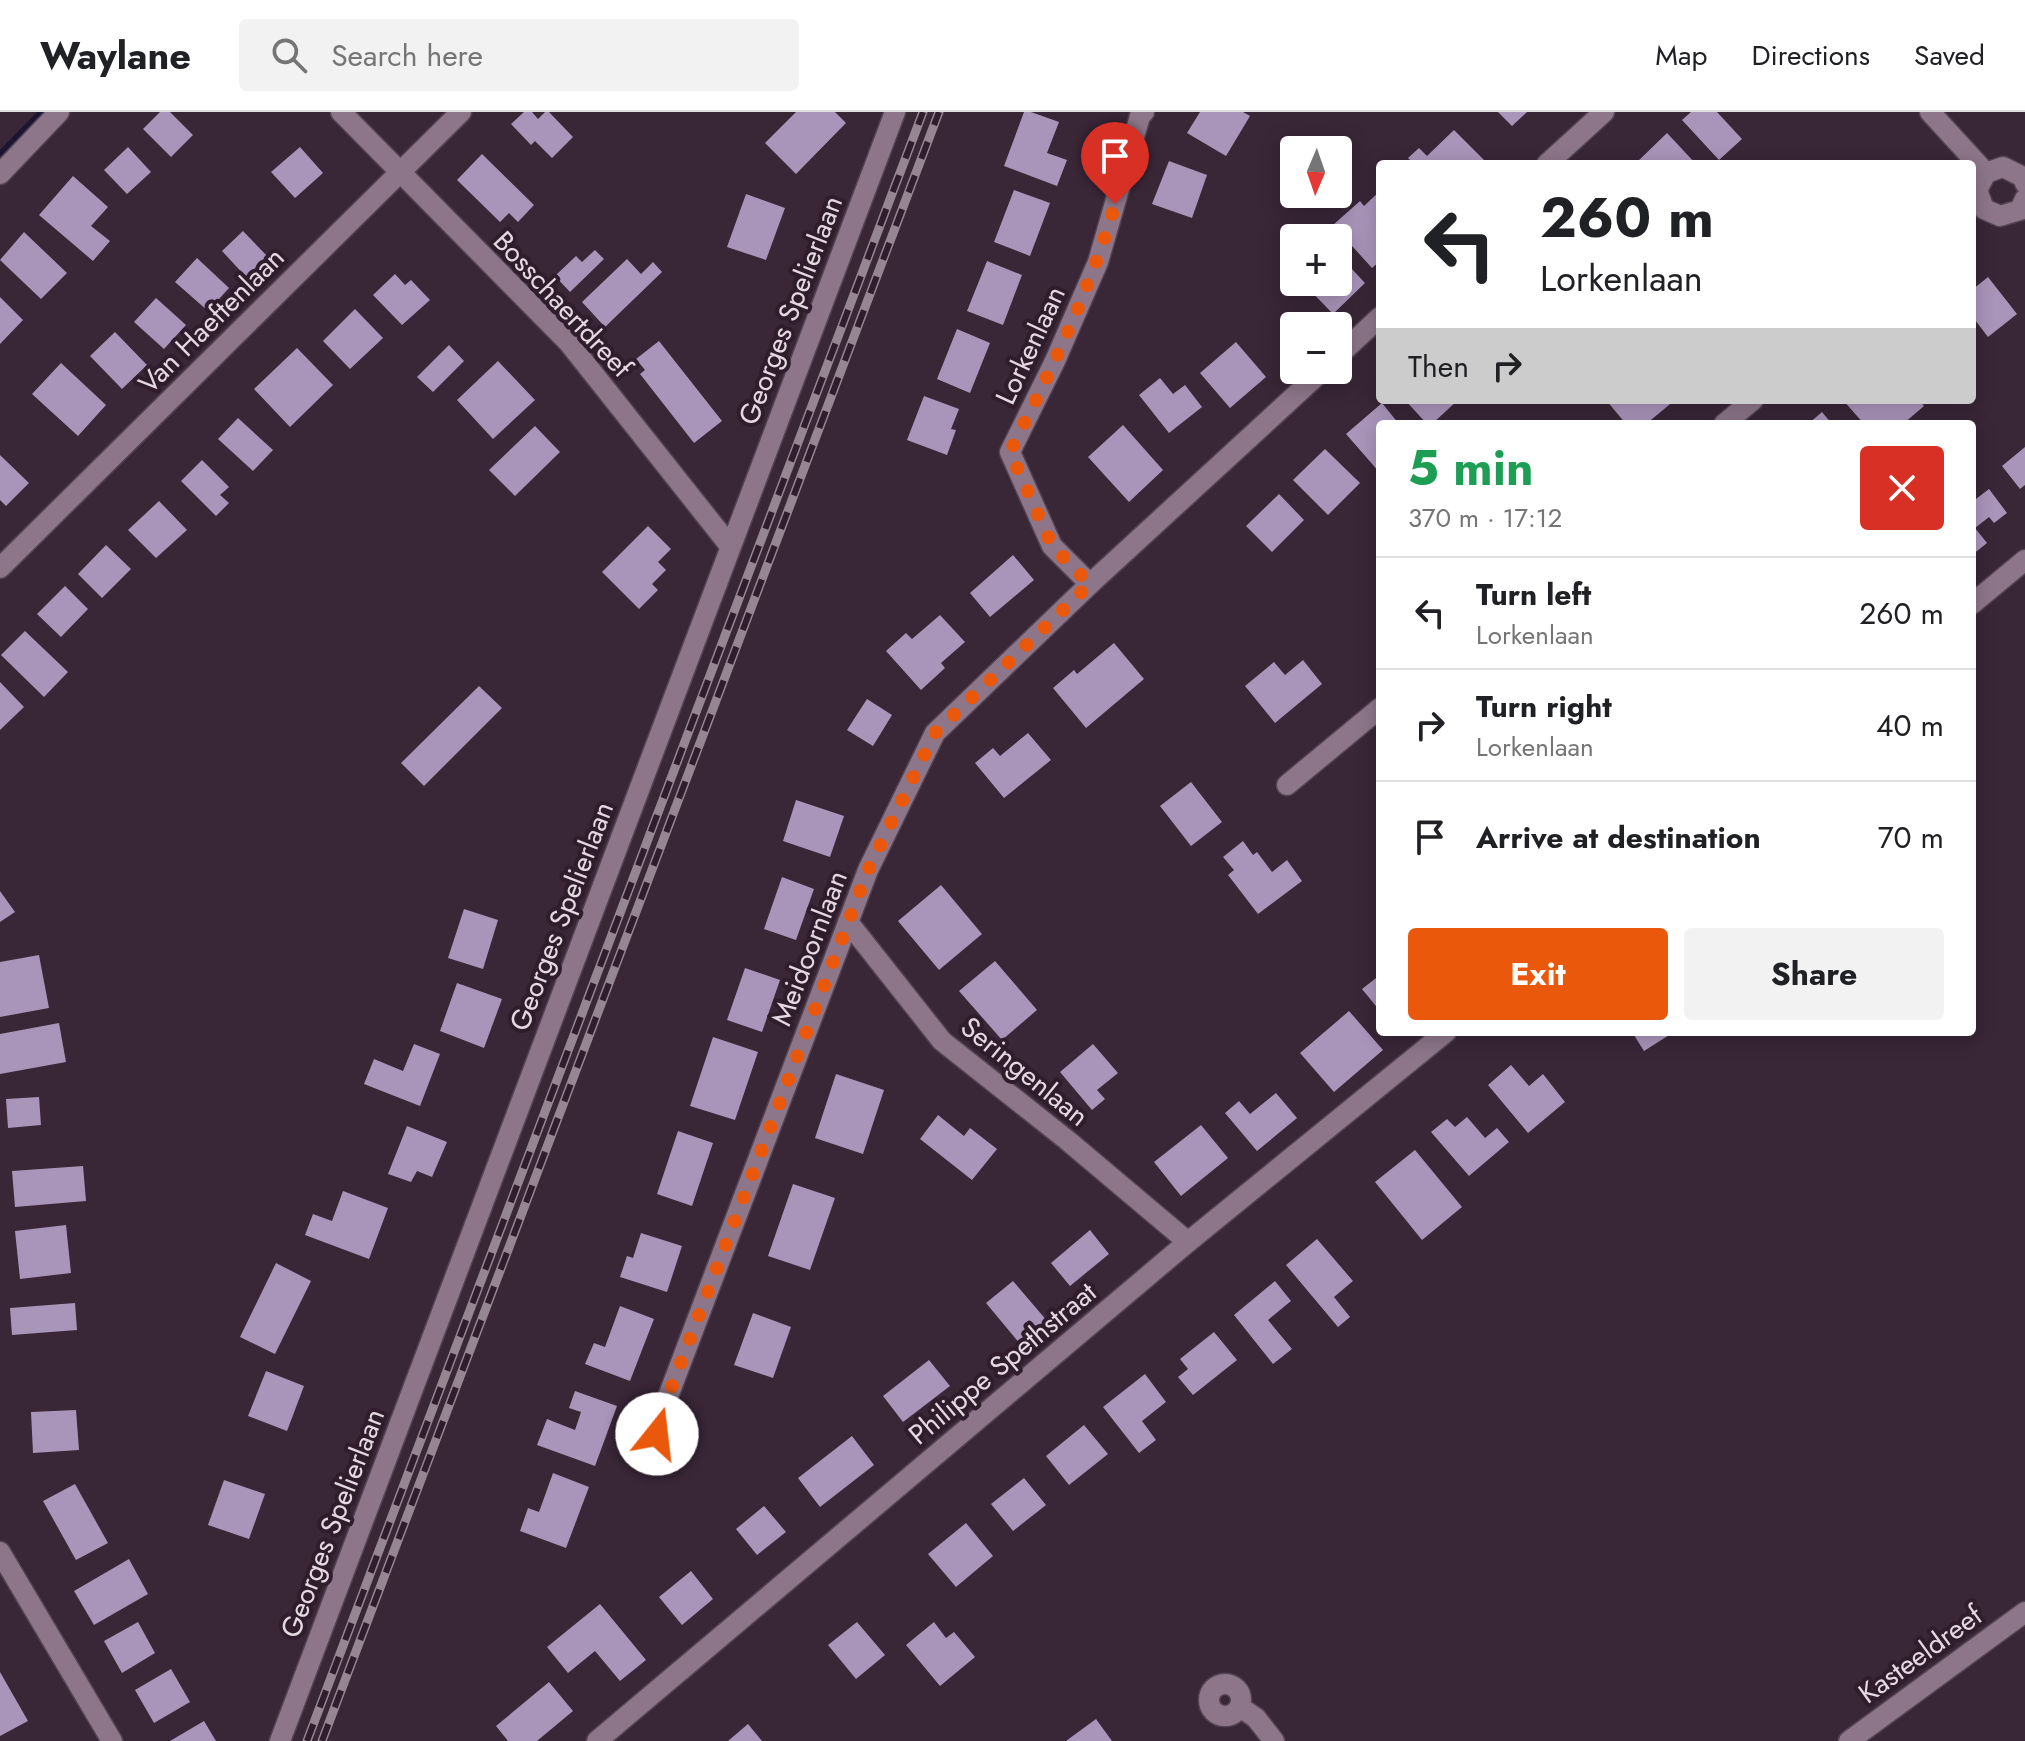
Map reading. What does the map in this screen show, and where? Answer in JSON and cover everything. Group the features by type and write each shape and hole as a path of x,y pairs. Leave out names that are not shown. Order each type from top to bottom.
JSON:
{"street":[{"path":"0,174 59,112"},
{"name":"Bosschaertdreef","path":"341,112 569,343 730,546"},
{"name":"Van Haeftenlaan","path":"0,568 461,112"},
{"name":"Georges Spelierlaan","path":"280,1741 895,112"},
{"name":"Lorkenlaan","path":"1090,584 1052,546 1010,452 1055,361 1098,262 1140,116 1144,112"},
{"path":"1551,160 1604,112"},
{"path":"1930,112 1974,160"},
{"path":"1976,162 1986,173"},
{"path":"2023,208 2000,216 1978,214 1977,190 1986,173 2003,167 2024,178"},
{"path":"1352,343 1376,321"},
{"name":"Meidoornlaan","path":"677,1455 657,1434 661,1415 868,870 935,733 1090,584 1308,384"},
{"path":"1729,420 1748,404"},
{"path":"1976,601 2025,560"},
{"path":"1287,785 1376,711"},
{"name":"Seringenlaan","path":"848,922 942,1041 1067,1140 1188,1242"},
{"name":"Philippe Spethstraat","path":"597,1741 1188,1242 1441,1036"},
{"path":"0,1552 112,1741"},
{"name":"Kasteeldreef","path":"1849,1741 2025,1612"},
{"path":"1240,1707 1256,1718 1274,1741"}],"building":[{"path":"160,112 170,112 193,135 171,157 143,129"},
{"path":"524,112 532,112 538,119 549,112 573,137 552,158 535,141 531,145 511,124"},
{"path":"796,112 835,112 846,123 796,174 765,143"},
{"path":"1024,112 1059,122 1047,153 1067,160 1057,186 1004,166"},
{"path":"1200,112 1243,112 1250,116 1226,156 1187,133"},
{"path":"1498,112 1527,112 1512,126"},
{"path":"1691,112 1717,112 1742,139 1719,160 1682,120"},
{"path":"1454,130 1484,160 1408,158 1419,148 1427,156"},
{"path":"1667,133 1692,160 1639,160"},
{"path":"128,147 151,172 127,194 104,170"},
{"path":"300,147 323,173 295,198 271,172"},
{"path":"482,154 534,205 518,222 509,213 500,222 457,180"},
{"path":"1169,161 1207,175 1192,218 1152,204"},
{"path":"73,176 108,207 91,226 110,241 93,261 39,215"},
{"path":"1014,190 1050,203 1030,256 994,242"},
{"path":"746,194 785,208 766,260 727,247"},
{"path":"1376,195 1376,264 1372,268 1352,246 1352,224 1334,224 1360,201 1364,206"},
{"path":"243,231 268,257 247,278 222,251"},
{"path":"24,232 67,273 41,299 0,260"},
{"path":"595,250 604,259 570,292 555,276 576,256 582,262"},
{"path":"197,258 229,288 208,311 175,282"},
{"path":"627,259 641,274 653,262 662,272 605,327 582,302"},
{"path":"987,261 1022,275 1003,325 967,311"},
{"path":"1352,269 1365,283 1352,296"},
{"path":"395,274 405,285 411,280 430,300 402,325 373,295"},
{"path":"1988,277 2017,314 1988,337 1976,321 1976,287"},
{"path":"1316,296 1352,296 1335,312 1331,312"},
{"path":"0,297 23,320 0,344"},
{"path":"156,298 186,325 164,349 134,322"},
{"path":"355,309 383,338 350,369 323,341"},
{"path":"957,329 990,343 970,393 937,379"},
{"path":"115,332 147,365 122,389 90,356"},
{"path":"659,341 722,421 694,443 640,374 645,370 636,359"},
{"path":"1236,342 1266,377 1230,408 1200,373"},
{"path":"449,345 464,361 433,392 417,377"},
{"path":"297,348 333,385 290,427 254,389"},
{"path":"498,361 535,400 493,439 457,400"},
{"path":"61,363 106,405 78,436 32,394"},
{"path":"1160,378 1173,394 1185,385 1202,407 1169,433 1139,395"},
{"path":"924,396 959,409 951,429 956,430 947,455 907,440"},
{"path":"1381,404 1396,420 1376,420 1376,468 1346,434"},
{"path":"1409,404 1454,404 1436,420 1423,420"},
{"path":"1609,404 1670,404 1651,420 1623,420"},
{"path":"1846,404 1924,406 1908,420 1860,420"},
{"path":"1822,412 1829,420 1813,420"},
{"path":"238,418 273,450 253,471 218,439"},
{"path":"1123,425 1163,470 1129,502 1088,457"},
{"path":"535,426 560,452 515,496 489,470"},
{"path":"2025,447 2025,485 2020,489 2002,466"},
{"path":"1325,449 1360,483 1328,515 1293,480"},
{"path":"0,455 29,483 6,506 0,500"},
{"path":"202,460 229,487 220,495 229,503 216,516 181,481"},
{"path":"1989,489 2007,513 1994,523 1989,517 1976,527 1976,499"},
{"path":"1279,494 1304,520 1272,552 1246,526"},
{"path":"159,501 187,530 156,558 128,530"},
{"path":"648,526 671,549 658,562 666,570 652,584 658,590 639,609 602,572"},
{"path":"1976,529 1987,543 1976,552"},
{"path":"106,545 131,569 102,598 78,574"},
{"path":"1013,555 1034,580 990,617 970,593"},
{"path":"65,586 88,609 61,637 37,614"},
{"path":"940,615 965,642 941,663 945,668 921,690 886,651 906,633 912,639"},
{"path":"25,631 68,672 44,697 1,655"},
{"path":"1114,643 1144,679 1086,728 1053,688 1074,670 1077,674"},
{"path":"1303,660 1322,684 1275,723 1245,686 1274,662 1285,675"},
{"path":"0,682 24,707 0,730"},
{"path":"479,686 502,708 424,786 401,763"},
{"path":"867,699 892,715 873,746 847,730"},
{"path":"1028,733 1051,760 1004,798 975,763 993,748 1000,756"},
{"path":"1191,782 1222,822 1191,846 1160,806"},
{"path":"796,800 844,816 830,857 783,841"},
{"path":"1243,841 1253,855 1257,852 1272,872 1287,860 1302,881 1258,914 1228,875 1234,870 1223,857"},
{"path":"782,877 814,889 796,940 764,929"},
{"path":"941,885 982,934 939,970 898,921"},
{"path":"0,891 15,912 0,922"},
{"path":"464,909 498,920 483,969 448,958"},
{"path":"39,955 49,1008 0,1017 0,962"},
{"path":"995,961 1037,1010 1002,1040 959,991"},
{"path":"745,968 780,980 762,1032 727,1020"},
{"path":"1376,978 1376,1006 1362,989"},
{"path":"457,983 502,999 484,1048 440,1031"},
{"path":"1349,1011 1383,1050 1334,1092 1300,1053"},
{"path":"59,1023 66,1062 0,1074 0,1034"},
{"path":"1635,1036 1668,1036 1644,1051"},
{"path":"713,1037 758,1052 735,1120 690,1106"},
{"path":"414,1044 440,1054 420,1106 364,1084 374,1059 403,1071"},
{"path":"1093,1044 1118,1073 1097,1090 1105,1099 1092,1110 1060,1072"},
{"path":"1511,1065 1529,1086 1543,1074 1565,1102 1528,1133 1488,1085"},
{"path":"836,1074 884,1090 863,1154 815,1138"},
{"path":"1276,1093 1297,1118 1257,1151 1225,1113 1239,1101 1250,1114"},
{"path":"39,1097 41,1125 8,1128 6,1099"},
{"path":"938,1115 964,1136 970,1128 997,1149 972,1180 920,1139"},
{"path":"1467,1117 1485,1138 1497,1128 1509,1142 1469,1176 1431,1132 1447,1119 1455,1127"},
{"path":"1201,1125 1228,1158 1181,1196 1154,1162"},
{"path":"407,1126 447,1142 432,1177 417,1171 411,1182 388,1174"},
{"path":"678,1131 713,1143 692,1206 657,1194"},
{"path":"1415,1150 1462,1207 1422,1240 1375,1182"},
{"path":"83,1166 86,1201 15,1207 12,1171"},
{"path":"793,1184 835,1198 810,1270 768,1256"},
{"path":"343,1191 388,1208 369,1259 305,1235 313,1214 332,1221"},
{"path":"66,1225 71,1273 20,1279 15,1231"},
{"path":"1090,1230 1109,1254 1070,1286 1051,1263"},
{"path":"641,1233 682,1246 667,1292 620,1277 627,1256 633,1258"},
{"path":"1317,1239 1353,1281 1334,1297 1350,1317 1338,1327 1286,1265"},
{"path":"276,1263 311,1281 275,1354 240,1337"},
{"path":"1013,1281 1048,1322 1021,1345 986,1303"},
{"path":"1275,1281 1291,1301 1268,1320 1292,1349 1273,1364 1234,1315"},
{"path":"75,1303 77,1330 12,1335 10,1308"},
{"path":"620,1306 654,1319 630,1381 585,1364 594,1343 605,1347"},
{"path":"753,1313 791,1327 773,1378 734,1365"},
{"path":"1214,1332 1237,1360 1193,1395 1178,1377 1188,1369 1180,1359"},
{"path":"929,1360 950,1386 903,1422 883,1396"},
{"path":"266,1371 304,1386 287,1431 248,1416"},
{"path":"1145,1374 1166,1402 1142,1421 1156,1440 1139,1453 1103,1407"},
{"path":"575,1391 617,1406 595,1466 537,1445 547,1419 575,1430 581,1412 569,1408"},
{"path":"76,1410 79,1450 33,1453 31,1412"},
{"path":"1084,1425 1108,1454 1069,1485 1046,1456"},
{"path":"852,1436 874,1465 820,1507 798,1478"},
{"path":"553,1473 589,1487 566,1548 520,1531 528,1508 539,1512"},
{"path":"1024,1478 1046,1505 1013,1531 991,1504"},
{"path":"224,1480 265,1494 249,1539 208,1525"},
{"path":"75,1484 108,1543 76,1560 43,1501"},
{"path":"764,1506 786,1532 757,1555 736,1529"},
{"path":"966,1523 993,1556 956,1587 928,1554"},
{"path":"129,1559 148,1594 94,1625 74,1591"},
{"path":"691,1571 713,1599 682,1625 659,1597"},
{"path":"600,1604 646,1660 620,1681 595,1651 568,1673 547,1647"},
{"path":"138,1622 155,1653 122,1673 104,1641"},
{"path":"857,1622 885,1655 856,1679 828,1645"},
{"path":"934,1622 946,1638 954,1632 975,1657 940,1686 906,1645"},
{"path":"171,1669 190,1702 154,1723 135,1690"},
{"path":"0,1672 28,1721 0,1736"},
{"path":"549,1682 573,1711 537,1741 508,1741 496,1726"},
{"path":"1096,1719 1112,1741 1066,1741"},
{"path":"204,1721 216,1741 170,1741"},
{"path":"748,1724 762,1741 728,1741"}],"waterway":[{"path":"0,155 42,112"}],"railway":[{"path":"307,1741 923,112"},
{"path":"322,1741 939,112"}],"route":[{"path":"657,1434 661,1415 868,870 935,733 1090,584 1052,546 1010,452 1055,361 1098,262 1115,204"}]}
